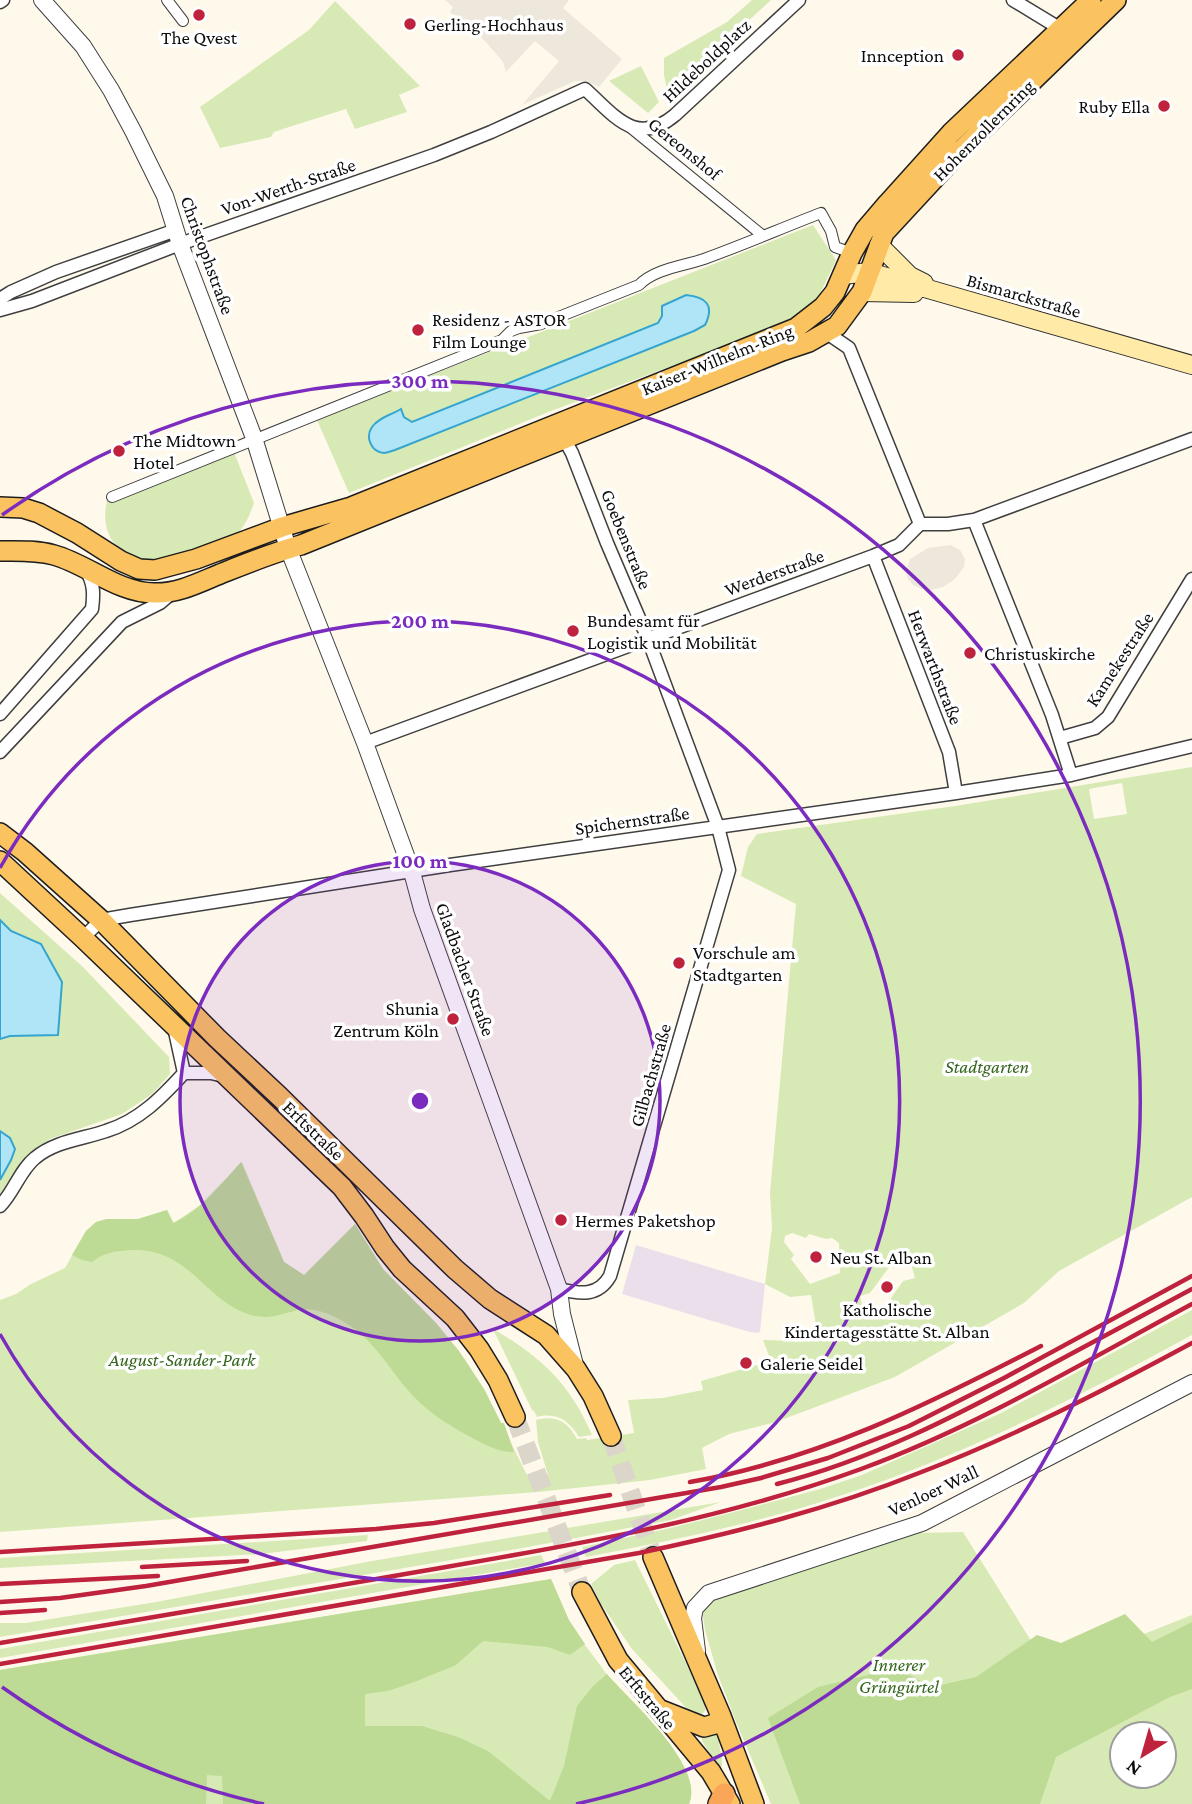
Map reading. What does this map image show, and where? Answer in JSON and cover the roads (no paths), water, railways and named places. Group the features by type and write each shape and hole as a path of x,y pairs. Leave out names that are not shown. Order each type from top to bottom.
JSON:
{"main road":[{"name":"Hohenzollernring","path":"869,272 884,233 1069,34 1091,0"},
{"name":"Hohenzollernring","path":"852,253 865,230 951,133 1069,34 1116,0"},
{"path":"878,245 910,276 946,294"},
{"name":"Kaiser-Wilhelm-Ring","path":"0,551 52,555 127,588 151,593 173,592 288,548 796,328 823,307 835,292 852,253"},
{"name":"Kaiser-Wilhelm-Ring","path":"0,507 23,508 39,513 139,569 155,570 196,559 282,527 351,507 809,342 827,333 843,319 862,292 869,272"},
{"name":"Bismarckstraße","path":"843,275 869,272 1192,365"},
{"path":"862,292 946,294"},
{"name":"Erftstraße","path":"0,833 101,920 217,1038 456,1269 490,1299 546,1335 576,1369 593,1396 611,1436"},
{"name":"Erftstraße","path":"0,861 342,1187 402,1269 455,1318 479,1349 498,1380 515,1417"},
{"path":"653,1557 735,1749 754,1804"},
{"name":"Erftstraße","path":"582,1592 618,1660 711,1772 724,1801"},
{"path":"657,1708 704,1727 715,1724 721,1716"},
{"path":"724,1801 735,1749"}],"street":[{"name":"Christophstraße","path":"42,0 83,46 111,90 160,185 254,438 288,548"},
{"path":"167,0 183,21"},
{"name":"Hildeboldplatz","path":"631,128 643,130 666,123 799,0"},
{"path":"1013,0 1069,34"},
{"name":"Von-Werth-Straße","path":"0,299 57,272 178,237 434,155 585,89"},
{"name":"Gereonshof","path":"585,89 762,235"},
{"path":"112,497 502,340 511,331 541,324 639,285 654,274 706,258 821,213 831,231 835,247 852,253"},
{"name":"Von-Werth-Straße","path":"0,310 79,284 178,237"},
{"path":"827,333 849,348 920,524 974,520 1192,439"},
{"name":"Goebenstraße","path":"561,431 648,639 718,827"},
{"path":"974,520 1060,738 1071,775"},
{"name":"Werderstraße","path":"365,743 873,556 899,545 920,524"},
{"name":"Gladbacher Straße","path":"288,548 365,743 559,1289 563,1321 576,1369"},
{"name":"Herwarthstraße","path":"873,556 949,752 956,793"},
{"path":"0,714 92,609 94,593 91,579 83,567"},
{"name":"Kamekestraße","path":"1060,738 1095,728 1108,717 1192,579"},
{"path":"0,751 122,622 160,603 173,592"},
{"name":"Spichernstraße","path":"101,920 1071,775 1192,746"},
{"name":"Gilbachstraße","path":"559,1289 575,1293 588,1292 604,1286 610,1276 729,870 718,827"},
{"path":"83,938 101,920"},
{"path":"174,1027 184,1073"},
{"path":"0,1206 10,1196 34,1159 53,1147 130,1122 160,1099 184,1073 211,1073 227,1077"},
{"name":"Venloer Wall","path":"698,1661 693,1618 695,1608 709,1593 922,1523 1192,1384"}],"water":[{"path":"686,295 703,300 709,307 705,325 694,331 395,450 379,452 371,443 369,435 375,424 401,409 404,417 412,422 658,323 662,316 662,306"},
{"path":"0,920 11,931 41,944 62,982 58,1035 10,1036 0,1039"},
{"path":"0,1131 10,1138 15,1149 0,1180"}],"tunnel":[{"path":"515,1417 582,1592"},
{"path":"611,1436 653,1557"}],"railway":[{"path":"0,1602 60,1598 146,1586 761,1478 828,1458 909,1426 1192,1276"},
{"path":"777,1484 846,1463 945,1420 1192,1289"},
{"path":"0,1643 551,1548 656,1527 759,1502 861,1469 946,1434 1192,1304"},
{"path":"0,1664 639,1553 781,1519 851,1498 954,1459 1091,1396 1192,1343"},
{"path":"690,1482 782,1460 827,1445 913,1409 1041,1346"},
{"path":"0,1552 376,1529 434,1523 610,1495"},
{"path":"142,1567 247,1561"},
{"path":"0,1584 158,1576"},
{"path":"0,1613 45,1610"}],"place":[{"name":"The Qvest","path":"199,15"},
{"name":"Gerling-Hochhaus","path":"410,24"},
{"name":"Innception","path":"958,55"},
{"name":"Ruby Ella","path":"1164,106"},
{"name":"Residenz - ASTOR Film Lounge","path":"418,330"},
{"name":"The Midtown Hotel","path":"119,451"},
{"name":"Bundesamt für Logistik und Mobilität","path":"573,631"},
{"name":"Christuskirche","path":"970,653"},
{"name":"Vorschule am Stadtgarten","path":"679,963"},
{"name":"Shunia Zentrum Köln","path":"453,1019"},
{"name":"Hermes Paketshop","path":"561,1220"},
{"name":"Neu St. Alban","path":"816,1257"},
{"name":"Katholische Kindertagesstätte St. Alban","path":"887,1287"},
{"name":"Galerie Seidel","path":"746,1363"}],"park label":[{"name":"Stadtgarten","path":"987,1066"},
{"name":"August-Sander-Park","path":"182,1359"},
{"name":"Innerer Grüngürtel","path":"899,1675"}]}
